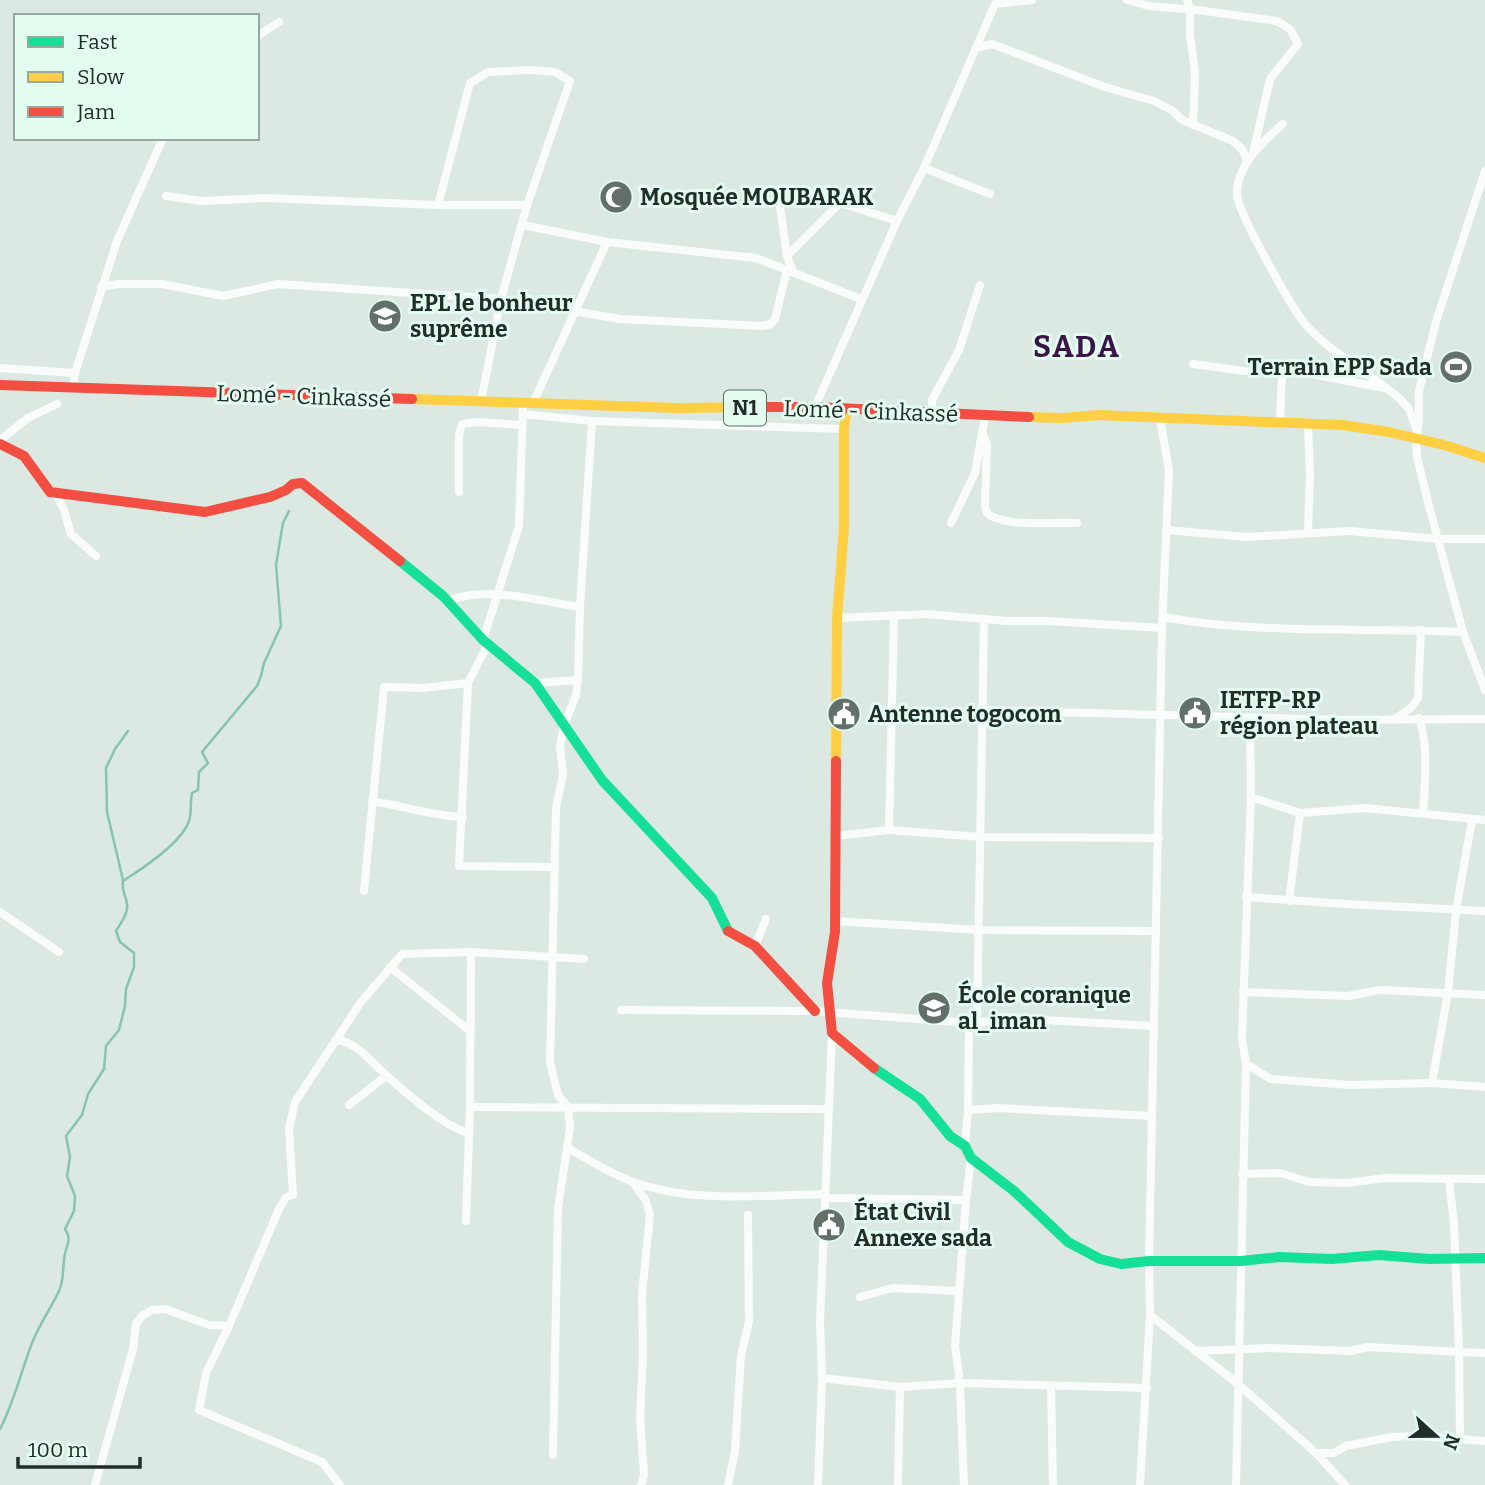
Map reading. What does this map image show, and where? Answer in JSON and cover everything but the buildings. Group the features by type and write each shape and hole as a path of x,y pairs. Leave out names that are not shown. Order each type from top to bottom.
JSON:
{"main road":[{"name":"Lomé - Cinkassé","path":"0,385 481,401 527,407 815,407 985,416 1063,418 1098,415 1279,422 1417,435 1485,458"},
{"path":"847,408 844,528 837,618 835,920 832,965 827,983 832,1033 864,1061 920,1099 950,1136 965,1146 971,1158 1014,1191 1068,1242 1085,1253 1121,1264 1149,1261 1241,1261 1279,1257 1332,1259 1379,1255 1485,1258"},
{"path":"0,442 24,456 50,492 55,493 205,512 270,497 286,491 293,484 302,483 404,563 448,601 485,642 535,683 602,780 712,898 727,931 755,946 815,1011"}],"street":[{"path":"815,407 861,299 924,169 995,5 1032,0"},
{"path":"1127,0 1148,6 1277,21 1290,29 1298,44 1270,79 1259,135 1236,191 1239,206 1305,324 1388,388 1409,409 1417,435"},
{"path":"1187,0 1195,73 1193,125"},
{"path":"259,35 279,22"},
{"path":"976,47 992,44 1105,88 1154,101 1173,111 1182,120 1233,141 1242,149 1248,162"},
{"path":"438,205 471,83 488,72 531,70 555,72 570,81 527,205 501,299 481,401"},
{"path":"1248,162 1262,142 1283,124"},
{"path":"73,387 75,373 117,241 162,140"},
{"path":"924,169 990,194"},
{"path":"1485,171 1424,366 1419,391 1417,435 1418,457 1463,632 1485,690"},
{"path":"166,196 202,201 265,198 438,205 527,205"},
{"path":"827,196 840,203 897,221"},
{"path":"787,256 840,203"},
{"path":"101,287 118,284 162,284 223,296 278,284 501,299 620,319 771,324 790,271 780,206"},
{"path":"523,225 607,242 756,258 861,299"},
{"path":"555,867 459,866 468,684 485,642 495,595 519,526 522,425 527,407 607,242"},
{"path":"933,414 932,400 959,350 980,285"},
{"path":"1193,364 1244,371 1301,373 1388,388"},
{"path":"0,368 75,373"},
{"path":"1279,422 1282,373"},
{"path":"0,442 28,418 57,404"},
{"path":"527,407 592,421 845,429"},
{"path":"668,424 677,408"},
{"path":"951,523 975,473 985,416"},
{"path":"1140,1485 1150,1315 1162,628 1169,470 1160,419"},
{"path":"553,1455 554,1290 558,1208 570,1128 568,1107 558,1095 551,1070 556,808 562,783 561,747 564,726 573,704 578,680 592,421"},
{"path":"459,492 459,435 462,424 478,422 522,425"},
{"path":"1308,424 1308,532"},
{"path":"983,433 988,444 985,506 987,513 1000,520 1015,523 1077,523"},
{"path":"55,493 64,510 71,534 96,556"},
{"path":"1167,530 1247,537 1285,536 1308,532 1376,532 1439,539 1485,539"},
{"path":"448,601 462,595 495,595 580,607"},
{"path":"837,618 927,614 984,620 1162,628"},
{"path":"889,830 894,616"},
{"path":"1163,617 1222,627 1463,632"},
{"path":"965,1146 979,930 984,620"},
{"path":"1395,718 1410,708 1418,698 1421,630"},
{"path":"535,683 578,680"},
{"path":"364,891 384,687 422,688 468,684"},
{"path":"983,710 1250,718 1485,719"},
{"path":"1236,1485 1246,1064 1242,1038 1243,992 1251,797 1250,718"},
{"path":"1419,718 1423,729 1426,769 1423,813"},
{"path":"1251,797 1300,813 1365,808 1485,820"},
{"path":"372,801 439,816 463,817"},
{"path":"1289,901 1300,813"},
{"path":"1432,1083 1448,992 1455,910 1472,820"},
{"path":"835,836 889,830 981,837 1159,838"},
{"path":"1246,897 1485,911"},
{"path":"0,912 59,952"},
{"path":"755,946 766,919"},
{"path":"835,920 979,930 1156,931"},
{"path":"466,1221 471,952"},
{"path":"340,1485 322,1462 199,1410 206,1373 279,1209 286,1197 293,1195 289,1129 295,1102 361,1002 402,954 471,952 584,959"},
{"path":"390,967 470,1031"},
{"path":"1243,992 1348,996 1380,990 1485,995"},
{"path":"621,1010 815,1011 973,1023 1026,1019 1154,1026"},
{"path":"817,1485 822,1378 820,1321 832,1033"},
{"path":"338,1040 357,1047 386,1076 451,1127 468,1133"},
{"path":"1246,1064 1270,1079 1350,1085 1432,1083 1485,1087"},
{"path":"349,1105 386,1076"},
{"path":"470,1107 829,1109"},
{"path":"968,1110 998,1108 1152,1116"},
{"path":"568,1148 603,1169 633,1182 698,1196 965,1200"},
{"path":"964,1485 960,1383 955,1346 965,1200 971,1158"},
{"path":"1242,1174 1280,1173 1309,1182 1347,1183 1385,1178 1485,1179"},
{"path":"1449,1179 1460,1352 1460,1437"},
{"path":"633,1182 646,1202 650,1215 642,1294 640,1418 644,1475 641,1485"},
{"path":"728,1485 735,1451 741,1356 749,1321 748,1216"},
{"path":"860,1297 891,1288 959,1291"},
{"path":"95,1485 133,1349 136,1325 143,1315 152,1310 165,1309 209,1325 229,1326"},
{"path":"1150,1315 1238,1384 1316,1453 1335,1480 1345,1485"},
{"path":"1195,1351 1270,1348 1350,1351 1368,1347 1485,1353"},
{"path":"822,1378 900,1387 960,1383 1147,1388"},
{"path":"1051,1386 1053,1485"},
{"path":"898,1485 900,1387"},
{"path":"1316,1453 1334,1453 1346,1446 1392,1437 1460,1437 1485,1441"}],"waterway":[{"path":"0,1429 35,1336 61,1286 69,1239 65,1229 74,1211 75,1196 67,1176 70,1157 66,1136 82,1115 88,1094 104,1069 106,1046 119,1030 126,989 134,967 134,953 120,942 116,931 127,911 123,881 160,854 185,829 190,818 192,793 198,790 199,772 208,763 202,752 257,686 281,626 276,565 283,523 289,511"},
{"path":"123,880 107,812 106,768 128,731"}],"traffic: fast":[{"path":"400,561 443,596 483,640 535,683 602,780 712,898 728,931"},
{"path":"874,1068 920,1099 950,1136 965,1146 971,1158 1014,1191 1068,1242 1100,1259 1121,1264 1149,1261 1241,1261 1279,1257 1332,1259 1379,1255 1429,1259 1485,1258"}],"traffic: slow":[{"path":"412,399 677,408 765,407"},
{"path":"836,761 837,618 844,528 844,429 847,408"},
{"path":"1029,417 1098,415 1342,425 1389,432 1485,458"}],"traffic: jam":[{"path":"0,385 412,399"},
{"path":"765,407 1029,417"},
{"path":"0,444 24,456 50,492 205,512 270,497 293,484 302,483 400,561"},
{"path":"836,761 835,932 827,983 832,1033 874,1068"},
{"path":"728,931 755,946 815,1011"}],"place":[{"name":"Mosquée MOUBARAK","path":"616,197"},
{"name":"EPL le bonheur suprême","path":"385,316"},
{"name":"Terrain EPP Sada","path":"1456,367"},
{"name":"IETFP-RP région plateau","path":"1195,713"},
{"name":"Antenne togocom","path":"844,714"},
{"name":"École coranique al_iman","path":"934,1008"},
{"name":"État Civil Annexe sada","path":"829,1225"}],"district":[{"name":"SADA","path":"1077,347"}]}
